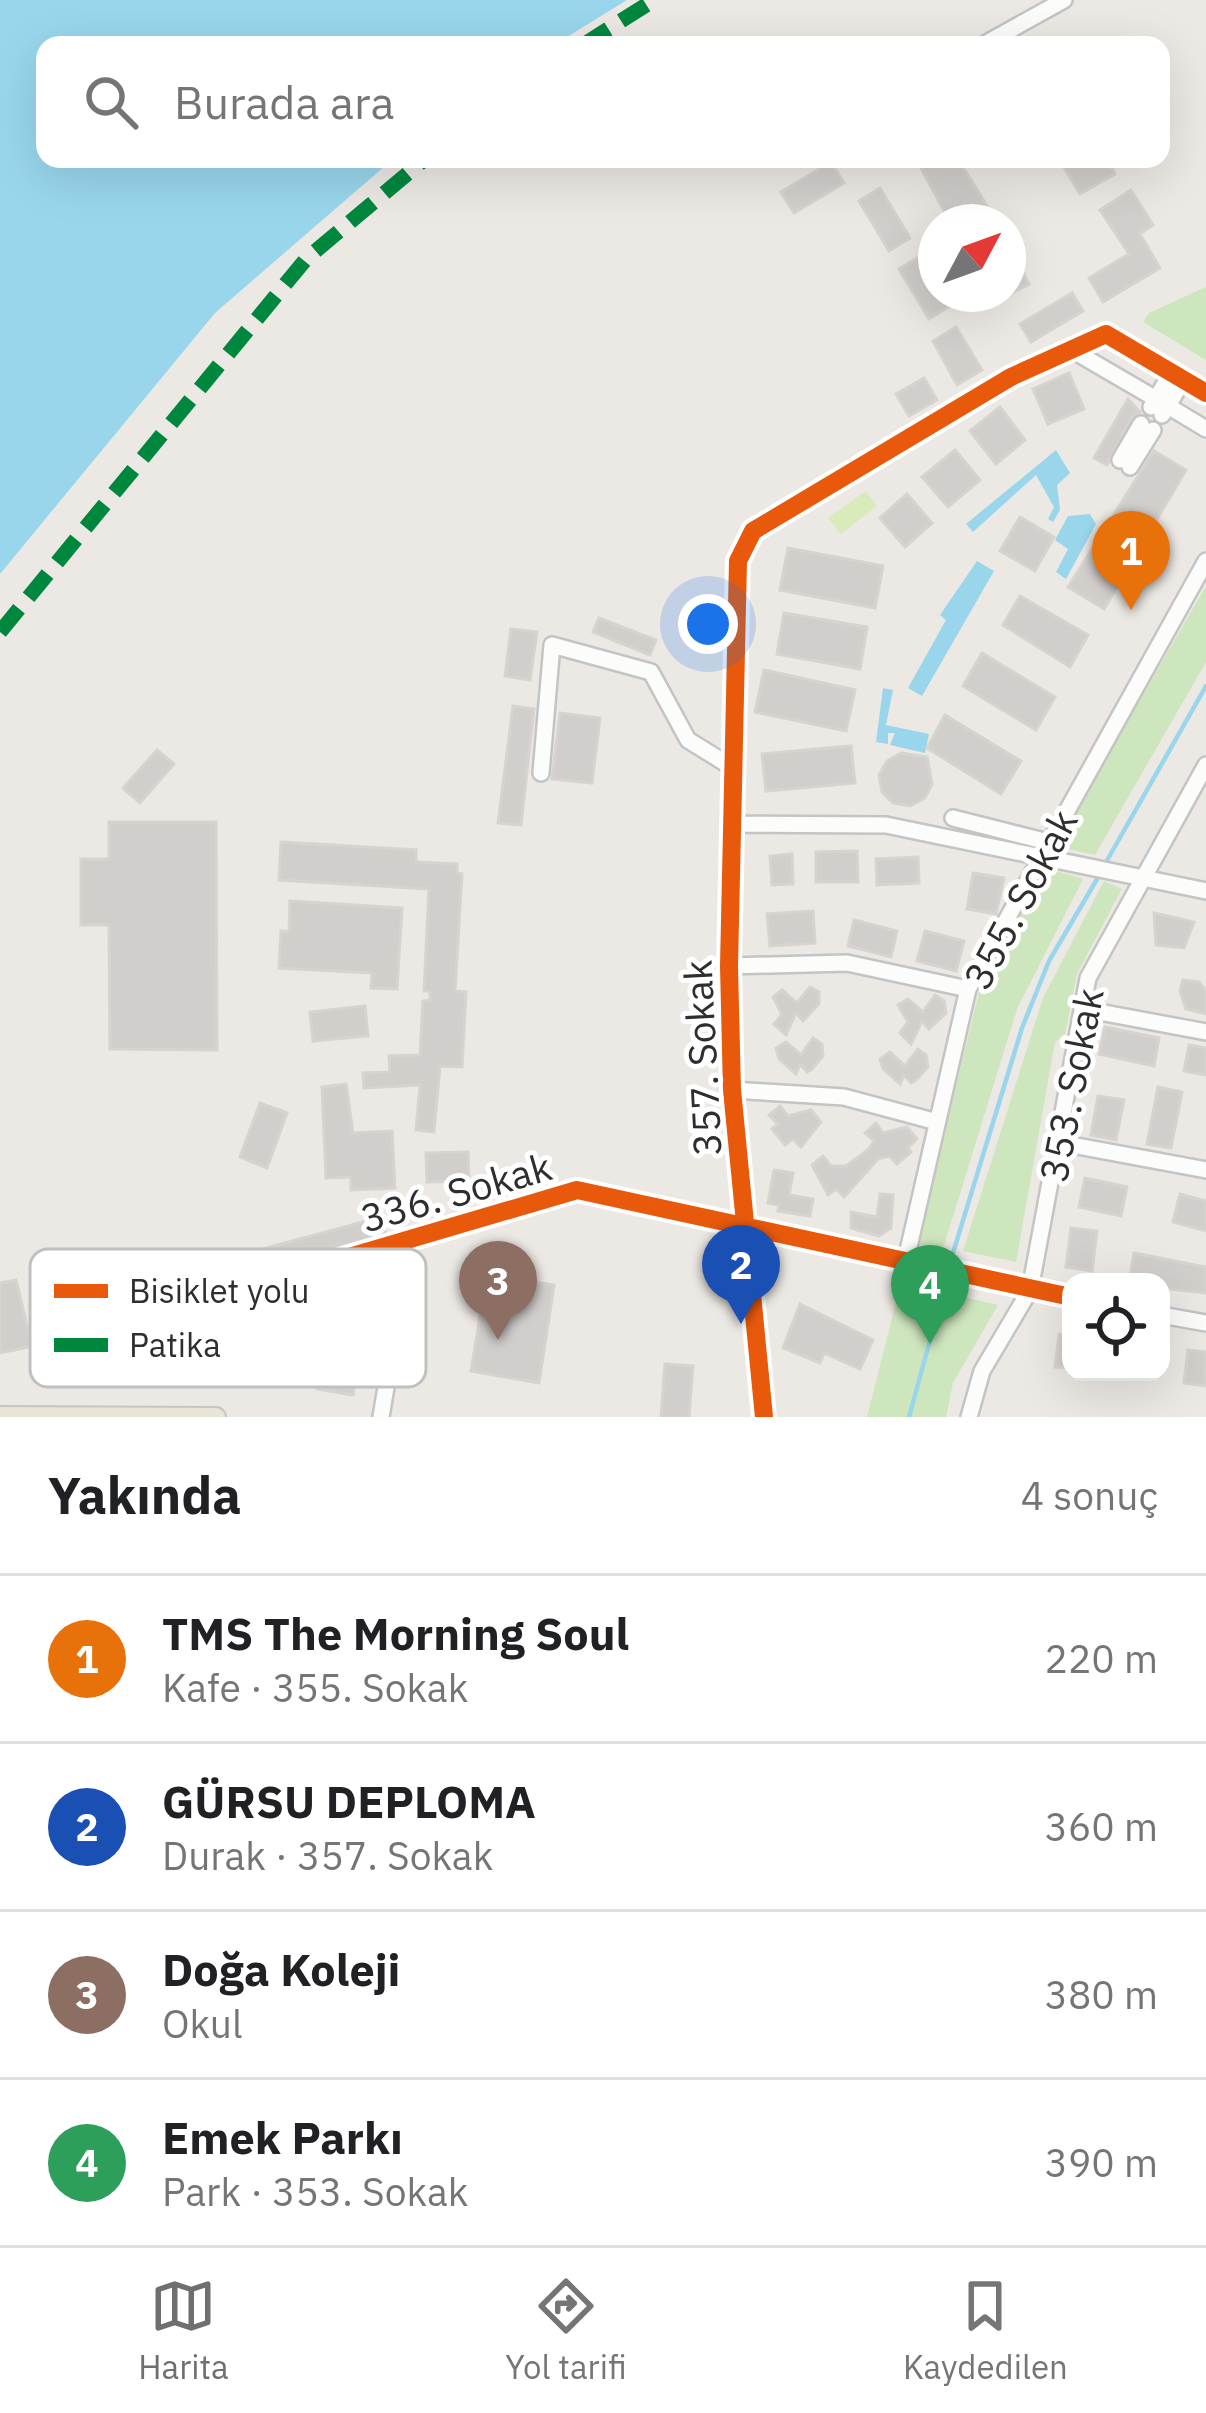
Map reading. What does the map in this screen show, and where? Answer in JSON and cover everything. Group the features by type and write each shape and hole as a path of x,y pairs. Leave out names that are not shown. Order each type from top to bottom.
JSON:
{"main road":[{"path":"0,1416 217,1417"}],"street":[{"path":"999,36 1064,0"},
{"name":"357. Sokak","path":"764,1417 733,1090 729,966 736,824 730,766 738,561 753,531 1012,377 1106,334 1177,376"},
{"path":"1072,350 1159,407 1206,429"},
{"path":"1159,407 1177,376 1206,393"},
{"path":"1125,463 1147,427"},
{"name":"355. Sokak","path":"905,1264 968,988 1206,561"},
{"path":"542,773 552,646 651,672 688,740 730,766"},
{"name":"353. Sokak","path":"969,1417 982,1371 1030,1289 1083,1009 1099,955 1206,765"},
{"path":"953,818 1090,866 1206,891"},
{"path":"736,824 886,824 1044,849"},
{"path":"729,966 847,963 968,988"},
{"path":"1083,1009 1206,1032"},
{"path":"733,1090 844,1097 937,1122"},
{"path":"1060,1143 1206,1170"},
{"name":"336. Sokak","path":"377,1249 577,1190 1062,1295"},
{"path":"409,1249 411,1239"},
{"path":"1170,1317 1206,1323"},
{"path":"380,1417 385,1387"}],"green space":[{"path":"1206,287 1206,360 1143,322 1149,313"},
{"path":"866,491 877,506 841,534 828,518"},
{"path":"1206,586 1206,662 1095,855 1055,846"},
{"path":"1045,868 1083,879 1017,1009 943,1249 917,1244 986,964"},
{"path":"1104,881 1122,889 1077,974 1065,1034 1055,1042 1016,1262 963,1251 1043,998"},
{"path":"901,1282 998,1305 953,1383 946,1417 867,1417"}],"water":[{"path":"0,0 627,0 569,36 36,36 36,168 383,168 215,313 0,574"},
{"path":"1056,450 1070,473 1057,485 1060,510 1053,522 1048,519 1054,507 1036,475 973,532 966,524"},
{"path":"1090,514 1096,524 1066,579 1056,572 1068,549 1055,540 1068,516"},
{"path":"977,561 994,571 922,696 908,688 946,620 940,615"},
{"path":"883,688 893,690 886,725 929,734 925,753 890,745 895,733 888,733 888,744 876,742"}],"building":[{"path":"821,168 835,168 844,183 794,213 781,192"},
{"path":"921,168 964,168 986,204 940,204"},
{"path":"1064,168 1112,168 1115,174 1080,194"},
{"path":"880,188 910,238 889,251 859,201"},
{"path":"1131,190 1153,225 1140,234 1160,268 1103,302 1089,278 1129,254 1100,210"},
{"path":"918,258 918,301 899,269"},
{"path":"1072,293 1083,311 1031,342 1020,324"},
{"path":"956,327 982,370 957,385 933,341"},
{"path":"1069,373 1084,409 1048,424 1033,389"},
{"path":"924,378 937,400 909,416 896,394"},
{"path":"1128,399 1140,412 1131,418 1107,465 1094,458"},
{"path":"1000,407 1025,440 996,464 970,431"},
{"path":"955,450 980,480 948,507 922,477"},
{"path":"1154,451 1186,470 1104,609 1068,587"},
{"path":"907,494 932,523 905,547 880,518"},
{"path":"1020,517 1054,537 1035,571 1000,551"},
{"path":"788,548 883,566 875,608 780,590"},
{"path":"1020,596 1088,635 1070,667 1003,625"},
{"path":"784,613 867,627 860,669 777,654"},
{"path":"599,618 656,640 650,655 593,632"},
{"path":"511,629 537,632 530,680 505,676"},
{"path":"982,653 1055,697 1036,730 963,686"},
{"path":"764,670 855,690 846,731 755,712"},
{"path":"513,706 534,709 521,825 498,823"},
{"path":"560,713 600,718 592,783 552,779"},
{"path":"945,715 1021,761 1001,794 927,748"},
{"path":"851,746 855,783 766,791 762,754"},
{"path":"157,750 174,764 140,803 123,788"},
{"path":"901,753 927,757 932,784 925,798 910,806 893,803 882,792 879,775 887,761"},
{"path":"109,822 216,822 217,1050 110,1049 109,925 81,925 81,859 109,859"},
{"path":"281,842 416,850 416,862 457,864 457,873 462,874 455,991 466,992 462,1067 440,1066 434,1132 416,1130 420,1085 364,1088 363,1073 390,1072 389,1056 420,1055 423,1001 430,1000 430,991 424,991 429,889 279,880"},
{"path":"857,851 858,882 816,882 816,852"},
{"path":"792,854 793,884 772,885 770,856"},
{"path":"918,857 919,883 877,885 876,859"},
{"path":"973,873 1004,878 996,914 967,909"},
{"path":"290,901 402,908 397,989 371,988 372,973 279,968 281,931 289,932"},
{"path":"813,911 815,943 770,946 767,914"},
{"path":"1154,913 1194,922 1184,948 1156,945"},
{"path":"854,920 897,931 891,957 848,946"},
{"path":"925,931 964,941 956,971 917,961"},
{"path":"1183,980 1199,982 1206,991 1206,1014 1186,1009 1180,991"},
{"path":"810,987 819,992 819,1004 803,1021 796,1013 786,1035 774,1024 782,1014 773,997 782,990 797,1003"},
{"path":"935,995 944,1001 946,1013 929,1029 922,1021 911,1044 900,1033 908,1022 898,1005 908,999 923,1012"},
{"path":"365,1006 368,1036 313,1041 310,1012"},
{"path":"1105,1027 1159,1038 1154,1066 1099,1054"},
{"path":"813,1038 822,1044 823,1056 811,1070 807,1072 800,1064 796,1074 779,1059 776,1048 786,1042 801,1055"},
{"path":"1189,1045 1206,1048 1206,1075 1184,1071"},
{"path":"918,1049 926,1055 928,1067 911,1083 904,1075 900,1084 883,1069 880,1059 890,1052 905,1066"},
{"path":"346,1084 353,1133 392,1131 395,1188 351,1190 351,1177 326,1178 322,1087"},
{"path":"1158,1087 1182,1092 1171,1148 1147,1144"},
{"path":"1098,1096 1124,1100 1116,1140 1091,1135"},
{"path":"260,1103 287,1113 267,1168 240,1157"},
{"path":"780,1106 788,1116 811,1110 821,1122 801,1147 793,1139 785,1145 772,1129 778,1124 769,1115"},
{"path":"876,1123 883,1133 907,1127 917,1139 908,1148 911,1152 897,1164 889,1156 878,1159 844,1197 836,1189 828,1195 812,1165 823,1156 831,1166 846,1166 869,1149 874,1141 865,1133"},
{"path":"468,1152 469,1181 427,1182 426,1153"},
{"path":"774,1170 793,1173 789,1195 813,1199 810,1216 778,1211 779,1205 768,1203"},
{"path":"1085,1178 1127,1187 1121,1216 1079,1207"},
{"path":"880,1194 893,1195 891,1228 879,1236 851,1228 851,1212 877,1217"},
{"path":"1180,1194 1206,1201 1206,1231 1173,1222"},
{"path":"381,1217 386,1234 334,1249 262,1249"},
{"path":"1071,1228 1097,1231 1092,1271 1066,1267"},
{"path":"1134,1253 1206,1267 1206,1293 1170,1289 1170,1273 1131,1273"},
{"path":"487,1274 554,1285 539,1383 471,1371"},
{"path":"16,1280 30,1346 0,1353 0,1283"},
{"path":"800,1304 873,1340 860,1369 824,1353 820,1363 783,1348"},
{"path":"1059,1334 1062,1334 1062,1367 1055,1367"},
{"path":"1188,1350 1206,1352 1206,1386 1184,1383"},
{"path":"665,1364 693,1366 689,1417 661,1417"},
{"path":"317,1387 354,1387 353,1395"}],"waterway":[{"path":"1105,864 1206,686"},
{"path":"953,1253 1022,1028 1049,961 1100,874"},
{"path":"909,1417 944,1289"}],"marked path":[{"path":"597,36 654,0"},
{"path":"0,632 306,259 414,168"}],"cycle path":[{"path":"764,1417 732,1090 729,966 738,561 753,531 1011,377 1106,334 1206,393"},
{"path":"376,1249 577,1190 1062,1295"}],"place":[{"name":"TMS The Morning Soul","path":"1131,610"},
{"name":"GÜRSU DEPLOMA","path":"741,1324"},
{"name":"Doğa Koleji","path":"498,1340"},
{"name":"Emek Parkı","path":"930,1344"}]}
